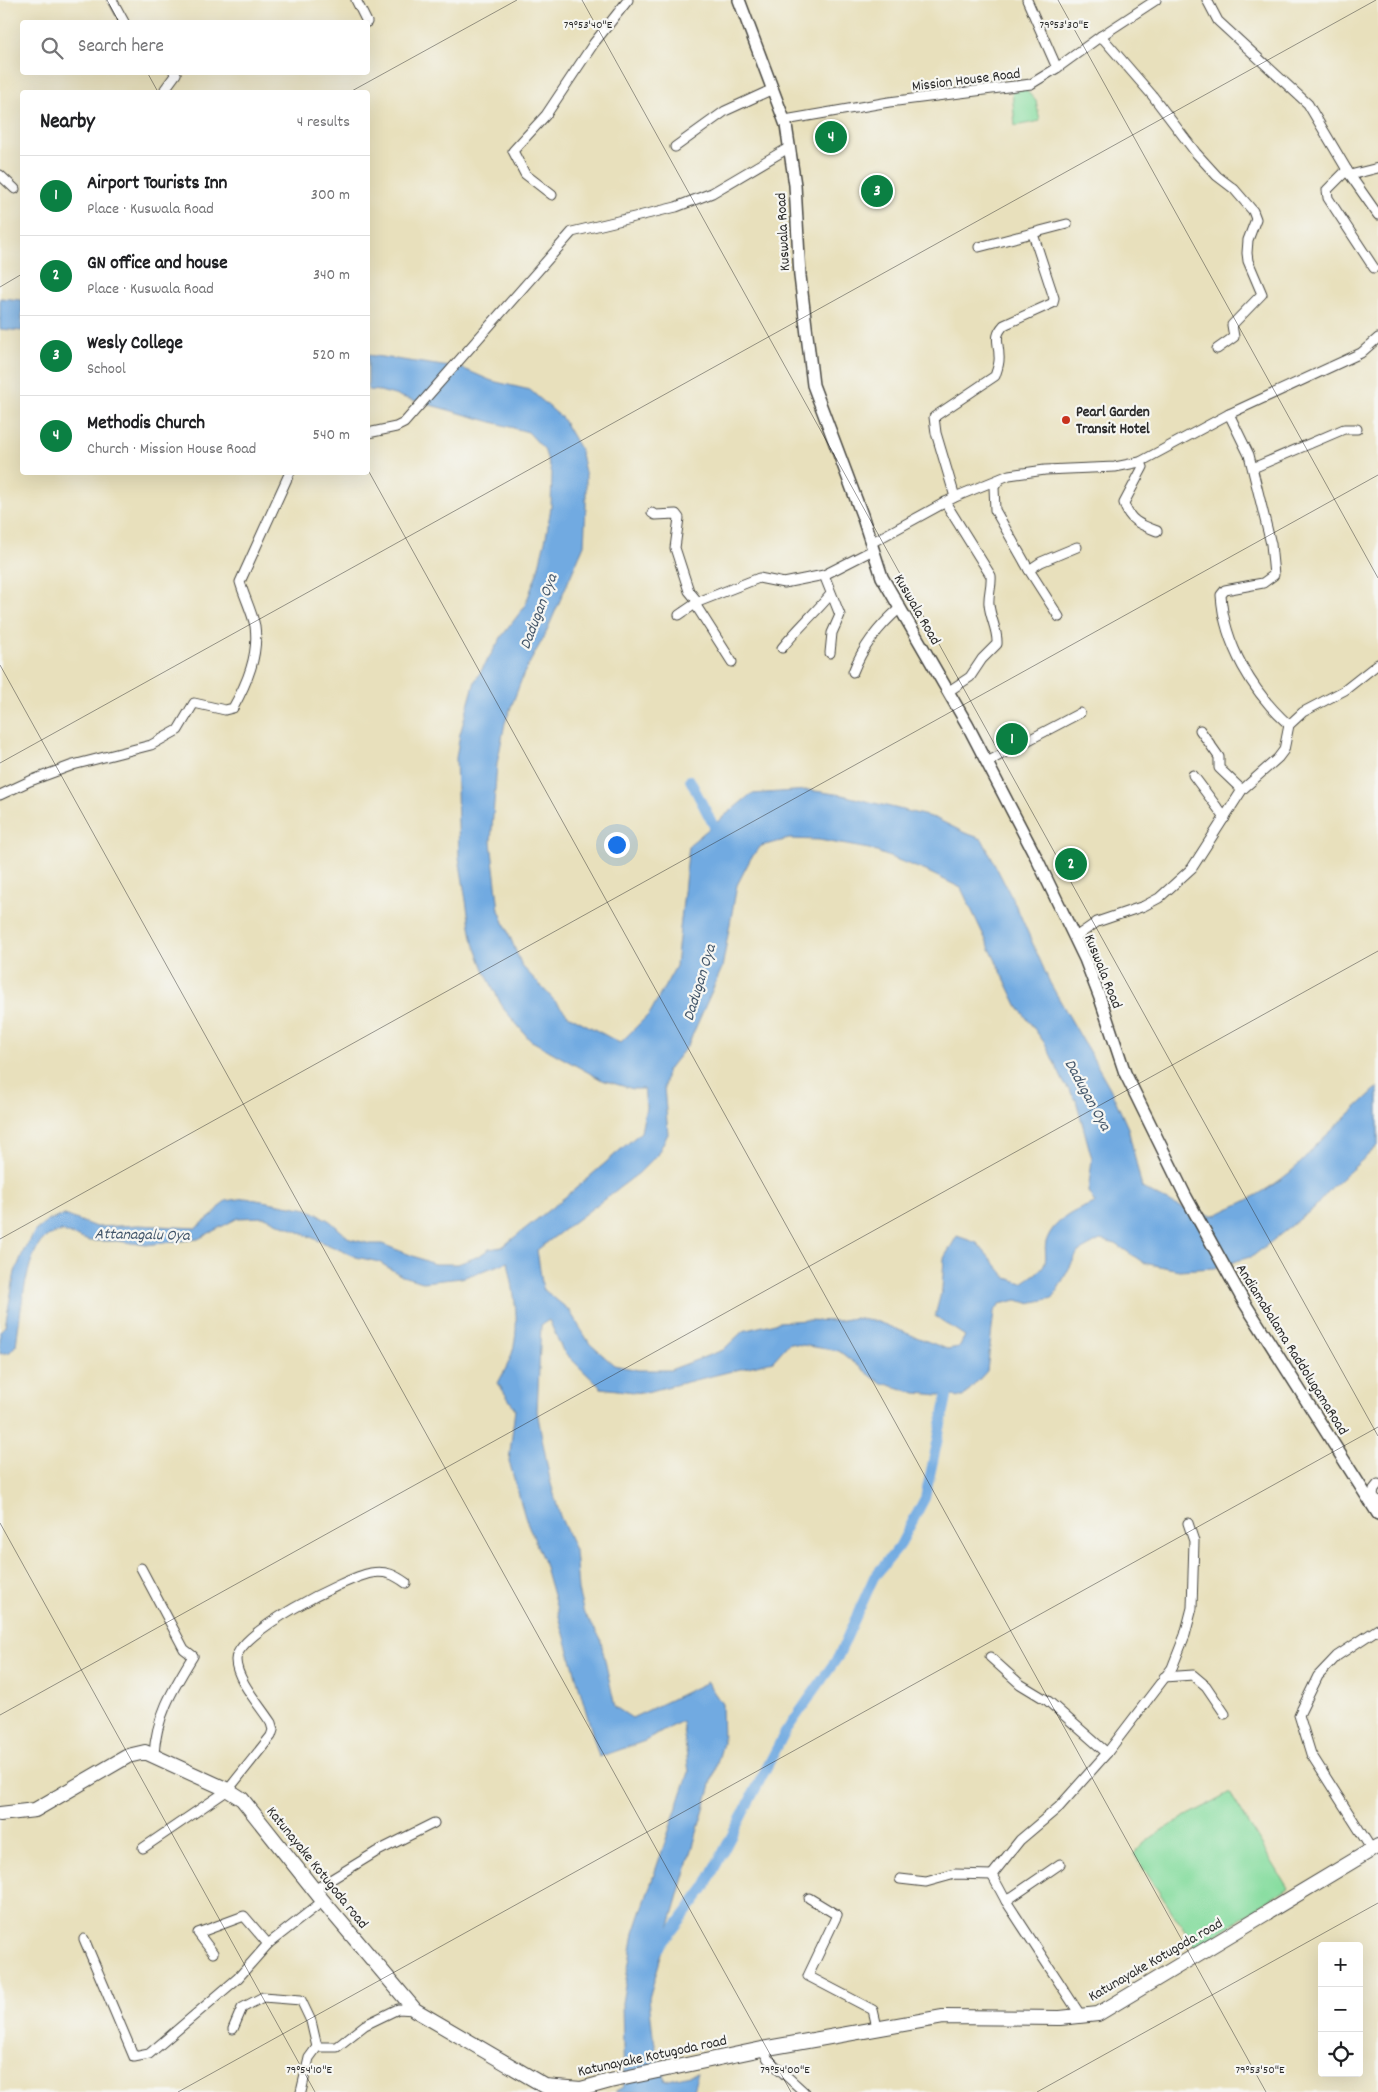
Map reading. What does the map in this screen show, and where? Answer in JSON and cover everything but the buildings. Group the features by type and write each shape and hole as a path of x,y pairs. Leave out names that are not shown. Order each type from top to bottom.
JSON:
{"main road":[{"name":"Katunayake Kotugoda road","path":"0,1814 35,1810 128,1756 145,1752 228,1790 242,1799 323,1901 415,2010 545,2086 581,2089 610,2081 762,2049 943,2017 1060,2018 1098,2014 1375,1848"}],"street":[{"path":"112,0 123,20"},
{"path":"356,0 366,20"},
{"path":"552,194 525,174 514,150 546,115 594,43 628,0"},
{"path":"1027,0 1058,68"},
{"name":"Mission House Road","path":"785,120 889,102 1031,84 1058,68 1101,36 1156,0"},
{"path":"1206,0 1218,21 1308,104 1349,172 1378,215"},
{"name":"Kuswala Road","path":"742,1 785,120 790,147 795,185 800,276 813,385 882,577 949,692 987,762 1074,938 1100,998 1125,1072 1186,1197"},
{"path":"1101,36 1152,95 1196,153 1217,176 1234,190 1253,211 1256,219 1248,240 1247,253 1248,261 1262,294 1232,325 1234,337 1217,348"},
{"path":"165,89 175,75"},
{"path":"675,147 725,111 773,90"},
{"path":"370,433 396,427 404,423 572,232 676,207 712,193 790,147"},
{"path":"1374,268 1328,198 1327,190 1349,172 1378,168"},
{"path":"0,175 15,189"},
{"path":"979,247 1067,224"},
{"path":"955,497 936,433 934,417 995,376 1000,358 997,339 998,331 1004,325 1053,303 1054,298 1034,234"},
{"path":"679,615 696,603 759,578 784,583 824,574 945,502 1009,475 1045,470 1115,468 1140,462 1229,414 1360,353 1378,338"},
{"path":"1229,414 1249,455 1253,468 1271,544 1274,575 1263,582 1226,590 1221,595 1222,611 1229,638 1254,685 1277,714 1289,725"},
{"path":"1253,468 1344,429 1357,429"},
{"path":"1140,462 1142,467 1124,503 1127,514 1135,522 1157,531"},
{"path":"0,795 30,781 73,765 151,745 178,730 194,703 225,710 233,708 242,692 256,652 254,626 240,582 289,475"},
{"path":"999,480 994,487 995,510 1029,570 1059,617"},
{"path":"945,502 991,576 992,586 989,604 998,634 998,644 982,659 970,677 949,692"},
{"path":"652,513 654,515 676,514 679,518 675,548 690,591 732,662"},
{"path":"1029,570 1041,562 1077,547"},
{"path":"824,574 840,615 832,633 830,653"},
{"path":"782,648 797,629 831,594"},
{"path":"853,672 861,652 886,620 900,608"},
{"path":"1074,938 1097,922 1144,906 1159,898 1192,868 1242,790 1278,758 1284,750 1289,725 1302,712 1345,690 1378,664"},
{"path":"987,762 1080,713"},
{"path":"1200,730 1219,757 1219,768 1242,790"},
{"path":"1193,775 1225,818"},
{"name":"Andiamabalama RaddolugamaRoad","path":"1186,1197 1244,1302 1378,1514"},
{"path":"1378,1484 1374,1488 1373,1495 1378,1504"},
{"path":"992,1875 1020,1840 1059,1807 1106,1753 1172,1668 1185,1635 1192,1608 1194,1541 1188,1523"},
{"path":"140,1568 184,1649 192,1656 166,1702 155,1734 154,1755"},
{"path":"144,1848 228,1790 271,1736 273,1730 271,1723 237,1672 236,1658 240,1647 295,1606 343,1582 372,1572 394,1574 406,1583"},
{"path":"1375,1848 1311,1754 1299,1715 1318,1676 1337,1656 1378,1629"},
{"path":"990,1657 1020,1684 1048,1701 1106,1753"},
{"path":"1164,1677 1193,1675 1206,1686 1225,1714"},
{"path":"314,1890 376,1852 434,1823"},
{"path":"1006,1901 1060,1864"},
{"path":"900,1880 926,1882 955,1874 992,1875"},
{"path":"992,1875 1006,1901 1081,2016"},
{"path":"809,1898 837,1915 808,1976 873,2010 877,2028"},
{"path":"84,1939 134,2057 149,2054 238,1978 268,1944 323,1901"},
{"path":"213,1953 198,1933 244,1916 268,1944"},
{"path":"234,2029 242,2008 263,1997 301,2000 311,2020 317,2047 309,2058 301,2092"},
{"path":"317,2047 336,2047 365,2024 398,2010 415,2010"},
{"path":"762,2049 768,2059 804,2092"}],"green space":[{"path":"1024,88 1036,101 1040,121 1015,126 1012,90"},
{"path":"1230,1793 1288,1888 1196,1948 1134,1854 1152,1837 1179,1820"}],"water":[{"path":"0,298 20,300 20,331 0,329"},
{"path":"370,355 464,369 492,381 530,390 562,418 580,449 586,477 584,545 545,635 524,673 505,723 497,764 491,842 499,910 522,966 568,1015 620,1043 650,1013 676,966 689,845 751,794 808,790 842,795 935,818 982,839 1018,910 1050,983 1110,1088 1128,1128 1142,1188 1149,1192 1178,1206 1206,1215 1214,1215 1252,1198 1298,1166 1315,1146 1378,1087 1378,1146 1332,1187 1314,1208 1253,1256 1214,1268 1179,1270 1144,1263 1116,1244 1100,1240 1078,1252 1053,1298 1029,1303 1016,1300 1000,1304 994,1312 987,1371 963,1397 916,1393 879,1382 839,1351 789,1343 773,1361 642,1393 601,1388 563,1351 549,1320 541,1325 537,1411 550,1480 560,1516 575,1550 578,1590 584,1614 600,1637 615,1707 632,1718 707,1682 722,1704 723,1743 649,1998 653,2036 665,2081 698,2073 692,2092 615,2092 624,2087 622,2003 634,1933 689,1772 682,1721 645,1741 599,1757 543,1560 525,1517 509,1461 515,1409 498,1383 510,1359 516,1335 516,1310 508,1262 462,1278 423,1282 402,1276 379,1262 356,1257 265,1217 238,1218 198,1239 146,1245 118,1241 89,1241 62,1231 44,1239 38,1247 32,1259 24,1289 16,1345 10,1352 0,1354 0,1331 5,1326 15,1272 24,1250 35,1231 49,1220 65,1215 96,1227 139,1225 196,1228 213,1215 225,1201 245,1198 308,1209 330,1221 350,1239 371,1244 382,1244 434,1264 458,1264 479,1256 489,1249 502,1247 574,1190 641,1132 646,1107 644,1089 633,1089 602,1080 530,1040 503,1008 485,972 472,938 459,857 456,758 460,734 475,681 502,636 525,606 538,570 551,507 552,473 544,449 528,432 380,391 370,390","holes":["789,839 819,840 869,849 926,871 961,888 1017,1005 1046,1045 1064,1083 1076,1100 1092,1159 1088,1192 1095,1203 1080,1209 1059,1222 1049,1234 1046,1242 1046,1260 1043,1265 1035,1274 1022,1283 1007,1278 977,1243 957,1236 944,1258 942,1289 935,1316 965,1336 959,1347 947,1349 878,1322 854,1318 837,1321 805,1320 779,1322 743,1331 723,1350 670,1370 638,1370 614,1365 590,1344 569,1310 543,1289 537,1250 639,1173 657,1155 668,1134 664,1087 667,1071 688,1045 722,968 737,885 751,858 761,846"]}],"waterway":[{"path":"690,780 719,836"},
{"path":"657,1951 704,1889 784,1734 838,1657 874,1577 899,1547 925,1498 950,1383"}],"place":[{"name":"Methodis Church","path":"831,137"},
{"name":"Wesly College","path":"877,191"},
{"name":"Pearl Garden Transit Hotel","path":"1066,420"},
{"name":"Airport Tourists Inn","path":"1012,739"},
{"name":"GN office and house","path":"1071,864"}],"water label":[{"name":"Dadugan Oya","path":"537,611"},
{"name":"Dadugan Oya","path":"698,982"},
{"name":"Dadugan Oya","path":"1089,1094"},
{"name":"Attanagalu Oya","path":"142,1233"}]}
